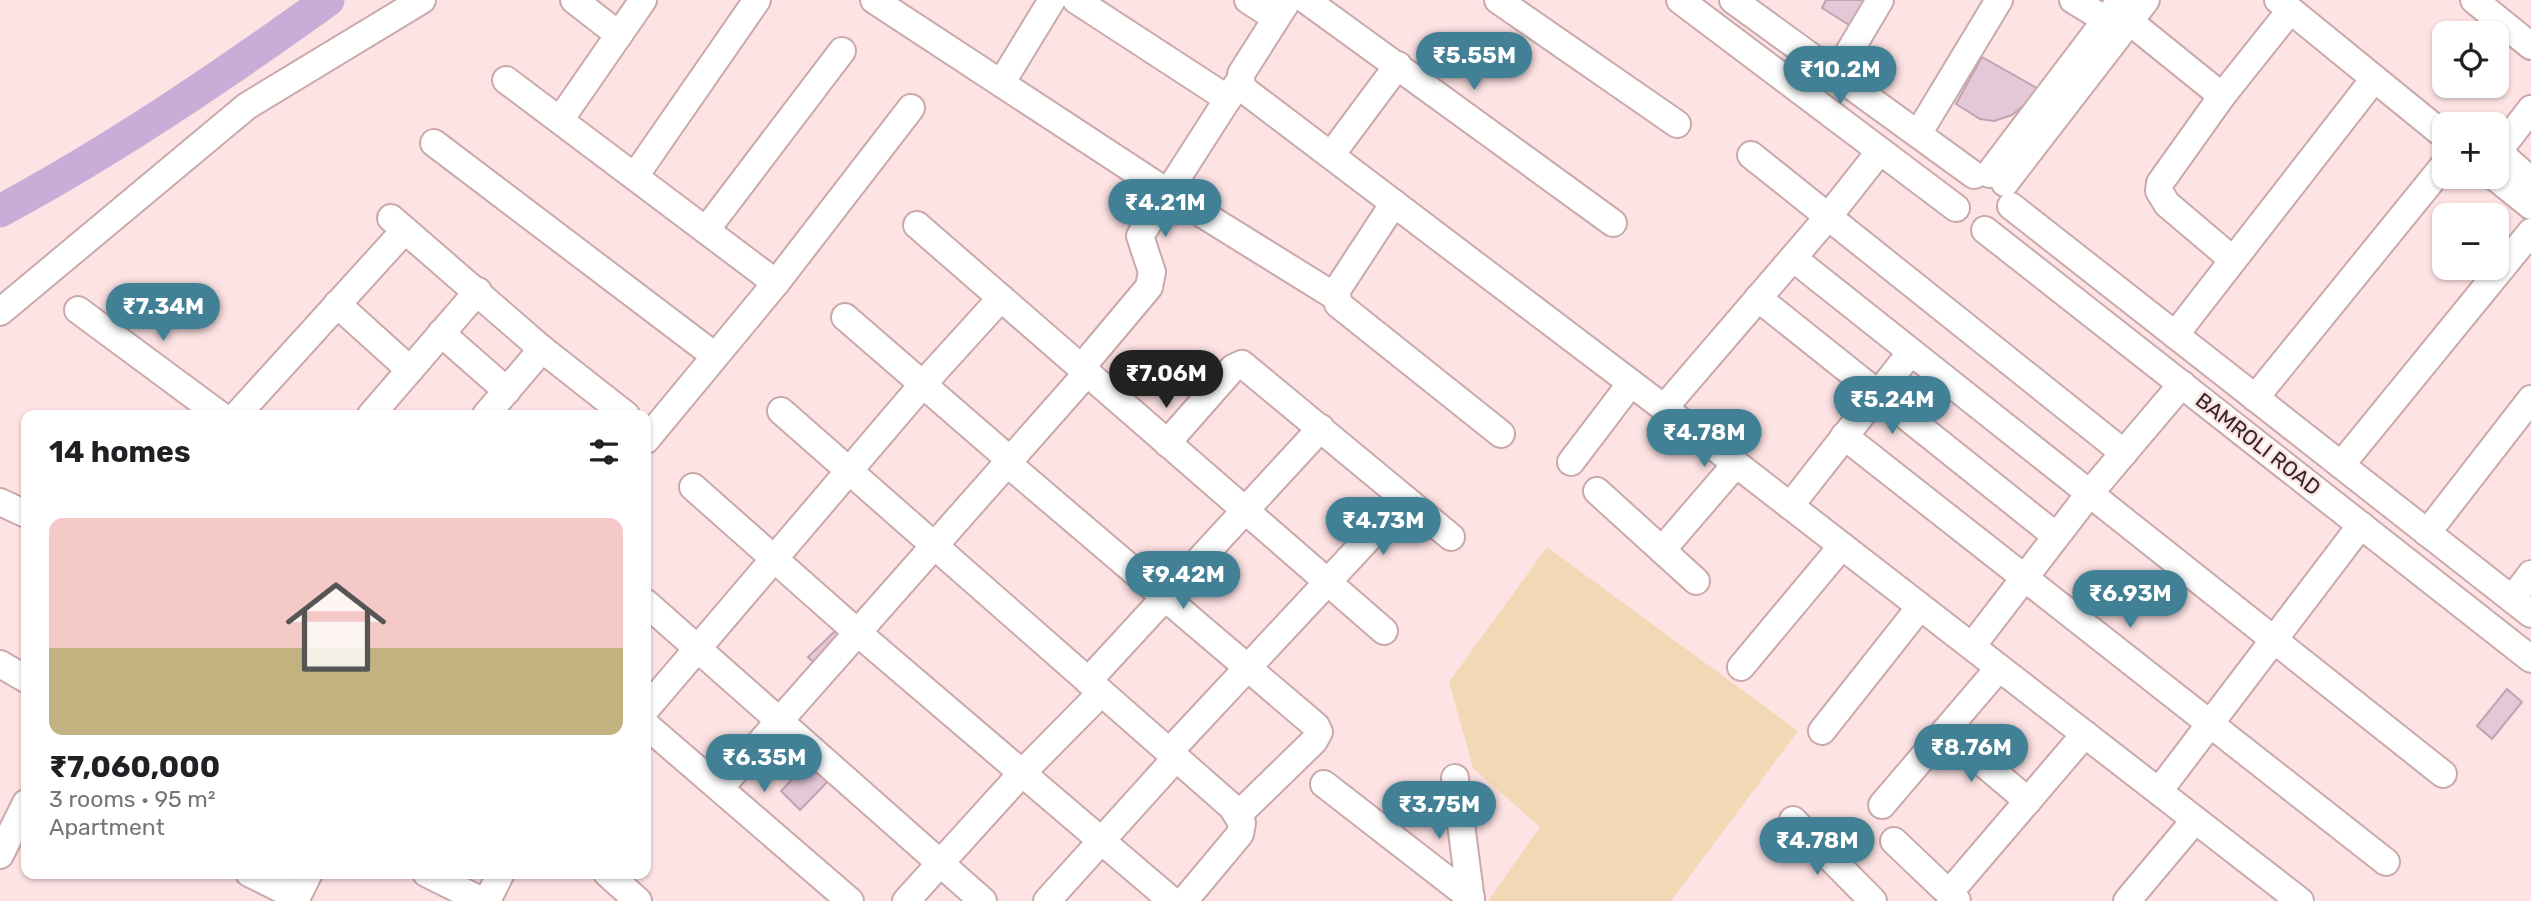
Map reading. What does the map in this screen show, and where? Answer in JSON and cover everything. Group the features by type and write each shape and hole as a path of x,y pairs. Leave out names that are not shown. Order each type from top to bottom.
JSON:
{"street":[{"path":"0,312 247,106 422,0"},
{"path":"573,0 619,35"},
{"path":"560,120 643,0"},
{"path":"635,176 757,0"},
{"path":"874,0 1167,192 1336,297 1343,311 1501,434"},
{"path":"1002,82 1052,0"},
{"path":"1076,0 1234,89 1247,92 1664,408 2300,901"},
{"path":"720,788 1009,461 1149,287 1152,272 1140,236 1282,9 1248,0"},
{"path":"1306,0 1613,223"},
{"path":"1498,0 1677,124"},
{"path":"1680,0 1956,208 1968,225 1985,230 2002,223 1995,185 2119,13 2146,0"},
{"path":"1836,74 1880,0"},
{"path":"1918,134 1999,0"},
{"path":"2073,0 2119,13 2222,96"},
{"path":"2474,0 2531,46"},
{"path":"1746,4 1918,134 1995,185 2175,335 2521,607 2531,574"},
{"path":"2233,260 2167,204 2159,191 2164,176 2284,6 2432,126"},
{"path":"706,230 842,51"},
{"path":"1331,155 1398,65"},
{"path":"2175,335 2374,79"},
{"path":"506,80 776,282"},
{"path":"651,430 776,282 911,108"},
{"path":"2531,109 2504,144 2501,154 2531,181"},
{"path":"434,144 715,356"},
{"path":"1664,408 1828,217 1880,151"},
{"path":"1751,155 2124,453"},
{"path":"2255,398 2432,180"},
{"path":"1956,208 1959,187 1995,185"},
{"path":"2509,188 2531,206"},
{"path":"1336,297 1394,204"},
{"path":"242,410 337,304 398,224 616,410"},
{"path":"917,225 1384,631"},
{"name":"BAMROLI ROAD","path":"1985,230 2531,659"},
{"path":"2341,465 2531,232"},
{"path":"1793,258 2443,774"},
{"path":"375,410 478,291"},
{"path":"651,703 848,470 1001,298"},
{"path":"1758,298 2056,536"},
{"path":"337,304 410,370"},
{"path":"78,310 213,410"},
{"path":"845,317 1164,597 1310,718 1319,732 1314,741 1238,815"},
{"path":"441,333 507,391"},
{"path":"490,410 542,349"},
{"path":"1790,506 1911,352"},
{"path":"1167,443 1233,368 1242,364 1451,537"},
{"path":"1571,462 1631,383"},
{"path":"1972,646 2056,536 2182,384"},
{"path":"2427,533 2531,399"},
{"path":"781,411 1238,815 1242,823 1240,834 1184,901"},
{"path":"906,901 1022,773 1094,688 1164,597 1321,428"},
{"path":"1844,436 2386,862"},
{"path":"1662,550 1736,464"},
{"path":"693,487 858,633 1172,901"},
{"path":"1597,491 1696,581"},
{"path":"1047,901 1247,667 1405,499"},
{"path":"0,502 21,512"},
{"path":"2159,791 2361,525"},
{"path":"1741,667 1842,546"},
{"path":"651,607 983,901"},
{"path":"1822,731 1920,607"},
{"path":"0,664 21,676"},
{"path":"1882,805 1999,667"},
{"path":"651,729 850,901"},
{"path":"1945,731 2028,801"},
{"path":"1894,841 1953,897 2028,801 2085,734"},
{"path":"1455,778 1471,899"},
{"path":"1324,783 1471,899"},
{"path":"3,840 21,811"},
{"path":"1793,820 1873,901"},
{"path":"2127,901 2195,820"},
{"path":"260,879 296,899 306,879"},
{"path":"439,879 485,901 498,879"},
{"path":"614,879 638,901"}],"shaded area":[{"path":"1547,547 1798,731 1671,901 1488,901 1540,827 1473,768 1449,682"}],"building":[{"path":"1826,0 1866,0 1851,26 1822,8"},
{"path":"1982,57 2042,91 2012,115 1994,121 1980,119 1956,104"},
{"path":"838,628 848,637 818,667 808,657"},
{"path":"2507,689 2522,702 2492,739 2477,726"},
{"path":"816,754 836,773 800,810 781,791"}],"waterway":[{"path":"0,211 85,163 167,111 328,0"}]}
